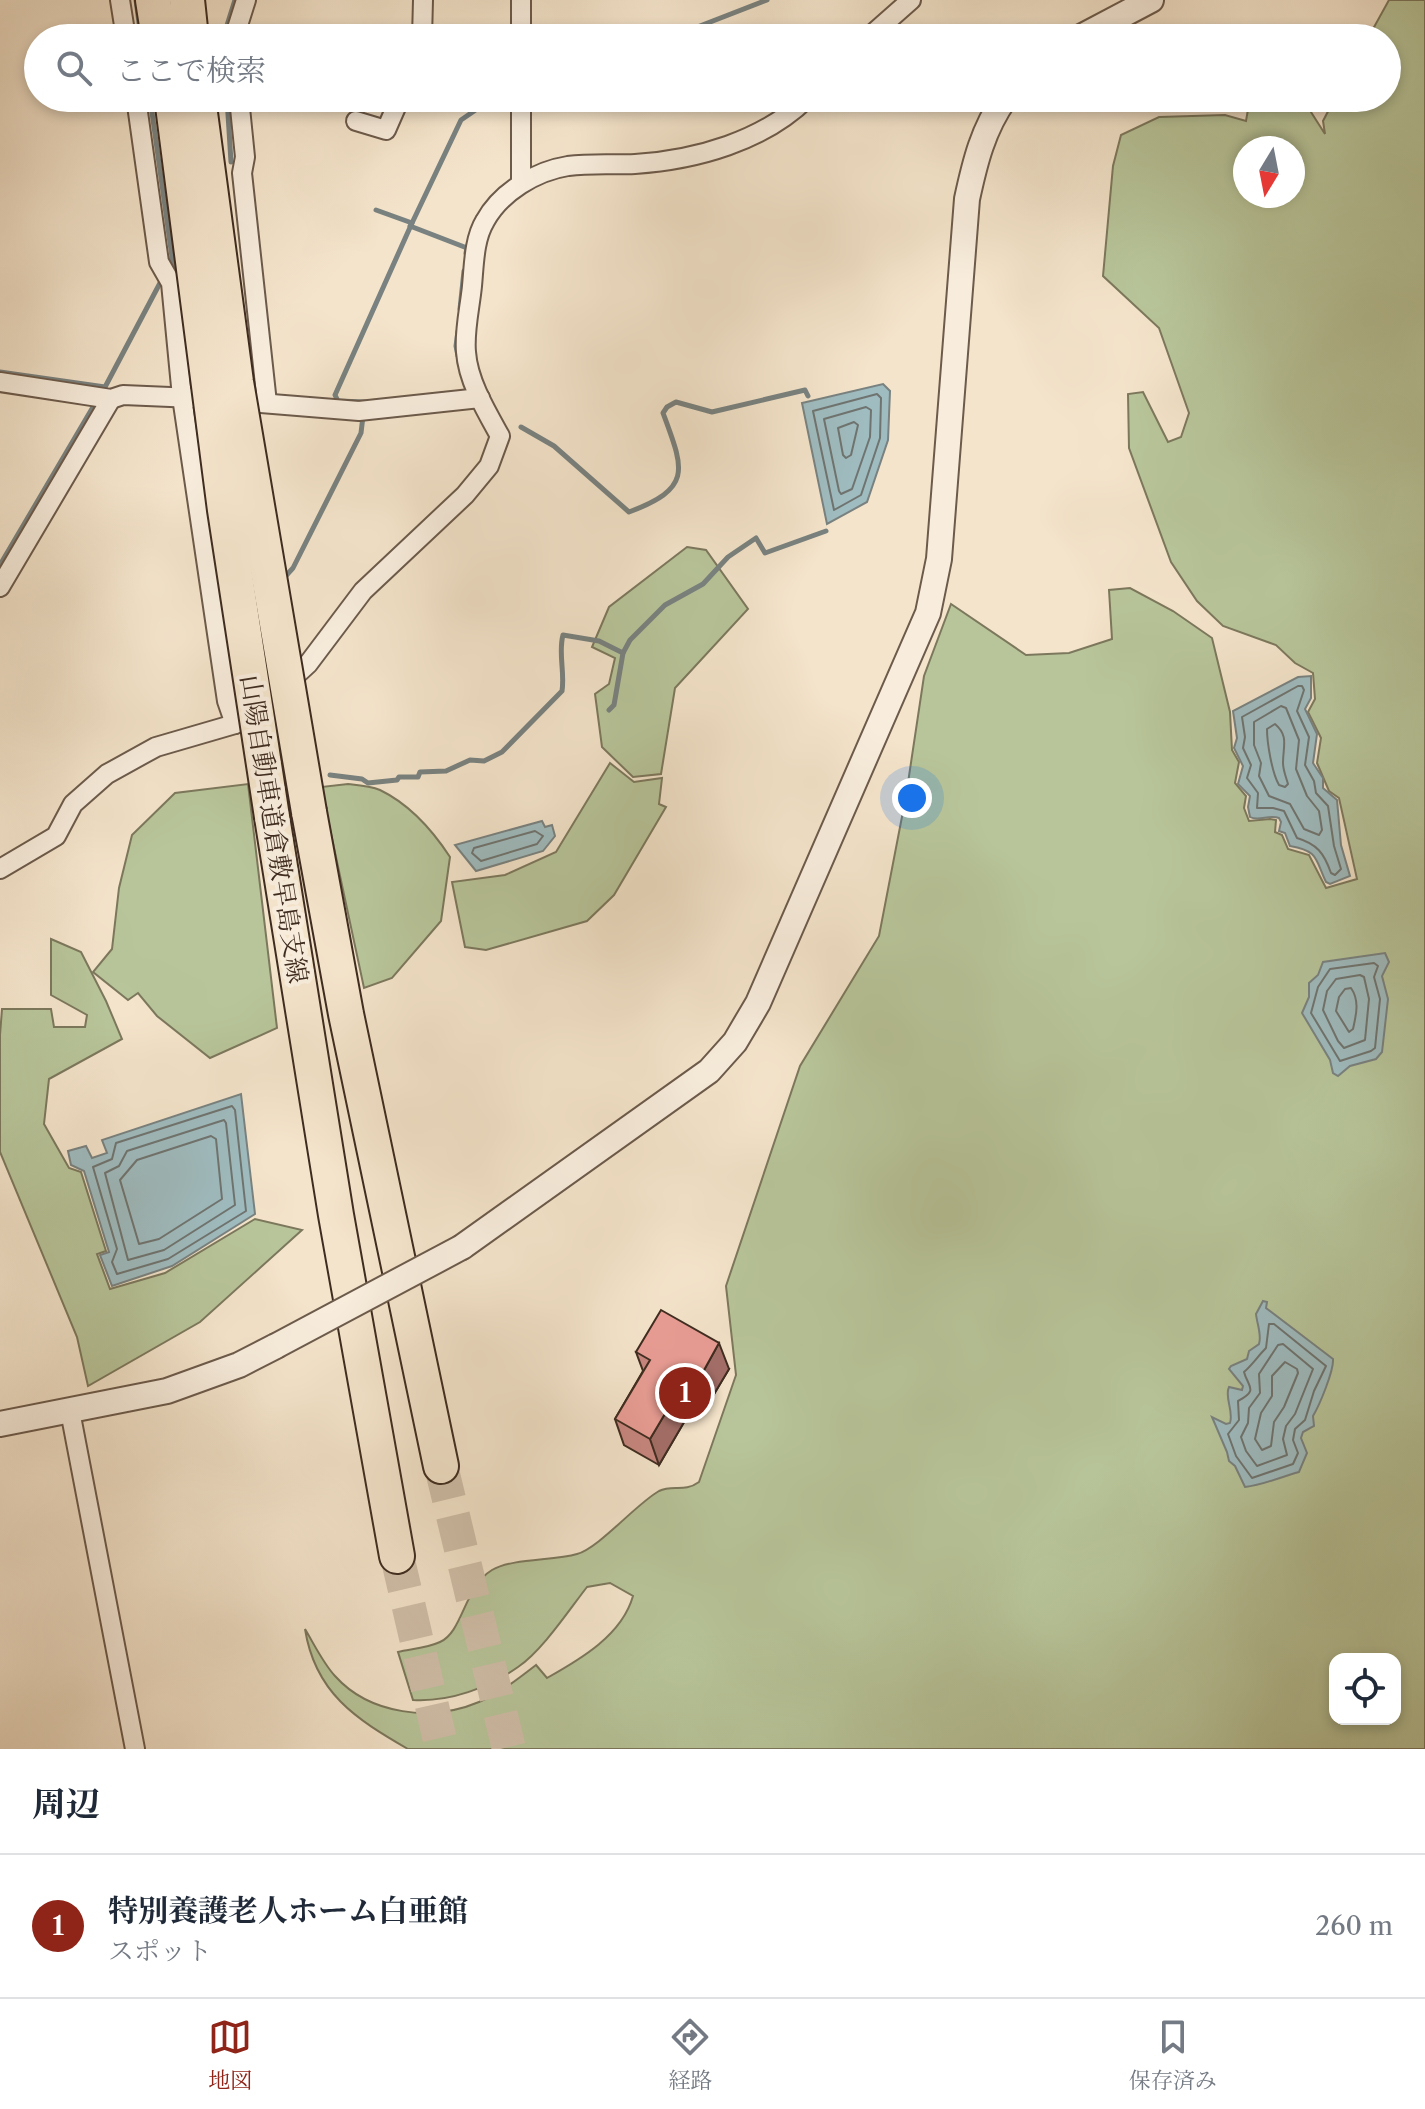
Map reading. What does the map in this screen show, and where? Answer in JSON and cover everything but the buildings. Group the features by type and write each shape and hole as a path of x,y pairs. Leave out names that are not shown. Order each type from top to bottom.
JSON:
{"highway":[{"path":"153,0 157,24"},
{"path":"162,0 165,24"},
{"path":"187,0 190,24"},
{"path":"209,0 210,24"},
{"name":"山陽自動車道倉敷早島支線","path":"173,112 225,510 272,817 336,1215 397,1556"},
{"name":"山陽自動車道倉敷早島支線","path":"200,112 255,507 309,812 346,1014 441,1466"},
{"path":"209,186 212,112"}],"street":[{"path":"120,0 124,24"},
{"path":"238,24 246,0"},
{"path":"422,24 423,0"},
{"path":"521,0 521,24"},
{"path":"884,24 911,0"},
{"path":"1106,24 1151,0"},
{"path":"138,112 159,262 171,283 182,397 227,701 235,724"},
{"path":"240,112 245,157 242,173 267,403"},
{"path":"356,121 386,130 394,112"},
{"path":"521,112 521,183"},
{"path":"0,869 56,836 73,804 107,774 156,747 235,724 302,672 363,591 465,495 489,466 500,436 480,398 466,353 475,249 483,222 501,200 521,183 565,166 636,164 685,156 758,134 793,112"},
{"path":"0,1424 167,1391 227,1369 276,1346 462,1247 709,1071 735,1042 758,1003 928,613 939,559 967,199 975,158 995,112"},
{"path":"0,382 111,399 123,395 182,397 359,411 480,398"},
{"path":"0,587 111,399"},
{"path":"70,1411 135,1749"}],"green space":[{"path":"1389,0 1425,0 1425,1749 408,1749 355,1715 328,1687 310,1651 305,1629 335,1676 349,1689 384,1707 402,1711 442,1712 479,1702 502,1690 536,1665 547,1678 586,1654 610,1634 628,1610 633,1596 610,1583 587,1587 555,1630 527,1660 494,1681 455,1696 413,1700 398,1652 430,1646 448,1637 475,1587 492,1570 511,1563 577,1554 596,1543 659,1491 688,1487 699,1482 736,1375 726,1286 800,1066 879,936 906,796 924,676 951,604 1026,655 1069,653 1112,639 1109,590 1130,588 1173,611 1212,638 1230,712 1232,750 1239,762 1235,783 1246,796 1244,808 1249,821 1276,820 1275,832 1282,835 1288,849 1309,855 1326,888 1357,879 1339,798 1329,791 1317,763 1321,738 1308,712 1315,699 1313,673 1295,663 1276,645 1223,626 1197,601 1171,562 1129,448 1128,394 1143,392 1168,442 1181,437 1189,413 1159,328 1103,276 1113,166 1121,135 1159,117 1225,115 1246,121 1248,112 1311,112 1325,134 1323,121 1328,112 1401,112 1401,24 1376,24"},
{"path":"687,547 706,550 748,609 675,688 661,774 633,777 602,747 595,694 609,684 615,658 592,647 609,607"},
{"path":"610,763 634,782 662,778 659,804 666,807 614,895 587,921 486,950 465,947 452,882 505,875 556,852"},
{"path":"248,784 277,1028 210,1058 157,1016 138,993 128,1000 93,972 112,949 119,888 132,835 175,793"},
{"path":"348,784 376,789 401,803 428,828 450,857 441,921 392,978 364,988 321,787"},
{"path":"51,939 81,952 122,1039 49,1079 44,1124 69,1168 81,1172 106,1251 97,1254 110,1289 165,1273 255,1219 302,1230 200,1322 88,1386 77,1337 0,1152 2,1009 51,1009 54,1027 85,1027 87,1015 51,995"}],"water":[{"path":"883,384 890,391 888,440 867,502 827,524 802,403"},
{"path":"1311,676 1311,698 1305,709 1317,734 1313,763 1323,778 1323,788 1337,800 1341,845 1350,876 1330,884 1311,854 1290,846 1285,833 1279,831 1279,818 1250,817 1250,796 1238,784 1243,766 1234,748 1237,738 1233,711 1298,677"},
{"path":"542,821 545,827 552,825 555,836 543,851 476,871 455,845"},
{"path":"1385,953 1389,962 1382,976 1388,999 1382,1052 1376,1059 1350,1066 1338,1076 1333,1073 1330,1060 1302,1013 1309,997 1309,983 1318,975 1323,962"},
{"path":"241,1094 255,1214 172,1266 112,1286 100,1255 109,1252 84,1171 71,1165 68,1151 86,1146 92,1158 107,1153 102,1140"},
{"path":"1263,1301 1267,1302 1266,1308 1333,1359 1333,1364 1313,1416 1314,1426 1303,1432 1301,1438 1307,1453 1299,1472 1245,1487 1235,1466 1229,1461 1212,1417 1230,1423 1229,1387 1242,1390 1243,1386 1229,1369 1247,1359 1249,1351 1259,1344 1256,1314"}],"waterway":[{"path":"136,0 139,24"},
{"path":"227,24 235,0"},
{"path":"705,24 767,0"},
{"path":"152,112 171,261"},
{"path":"228,112 231,162"},
{"path":"412,223 461,120 473,112"},
{"path":"365,402 338,401 335,395 412,223 376,210"},
{"path":"410,226 467,248 466,253"},
{"path":"172,257 177,278"},
{"path":"460,309 464,271"},
{"path":"104,389 160,283"},
{"path":"458,331 458,356"},
{"path":"185,339 193,393"},
{"path":"0,372 105,387"},
{"path":"521,427 554,446 629,512 664,494 678,475 676,449 663,413 667,407 676,402 712,412 805,390 808,396"},
{"path":"194,405 198,436"},
{"path":"0,565 93,407"},
{"path":"283,579 293,568 361,433 363,416"},
{"path":"609,710 614,705 623,653 630,640 665,605 703,584 728,557 756,538 765,553 826,531"},
{"path":"330,775 362,779 368,783 418,777 420,772 446,771 470,760 484,761 502,752 562,691 563,635 599,641 623,653"}],"tunnel":[{"path":"441,1466 509,1749"},
{"path":"397,1556 442,1749"}],"place":[{"name":"特別養護老人ホーム白亜館","path":"685,1393"}]}
